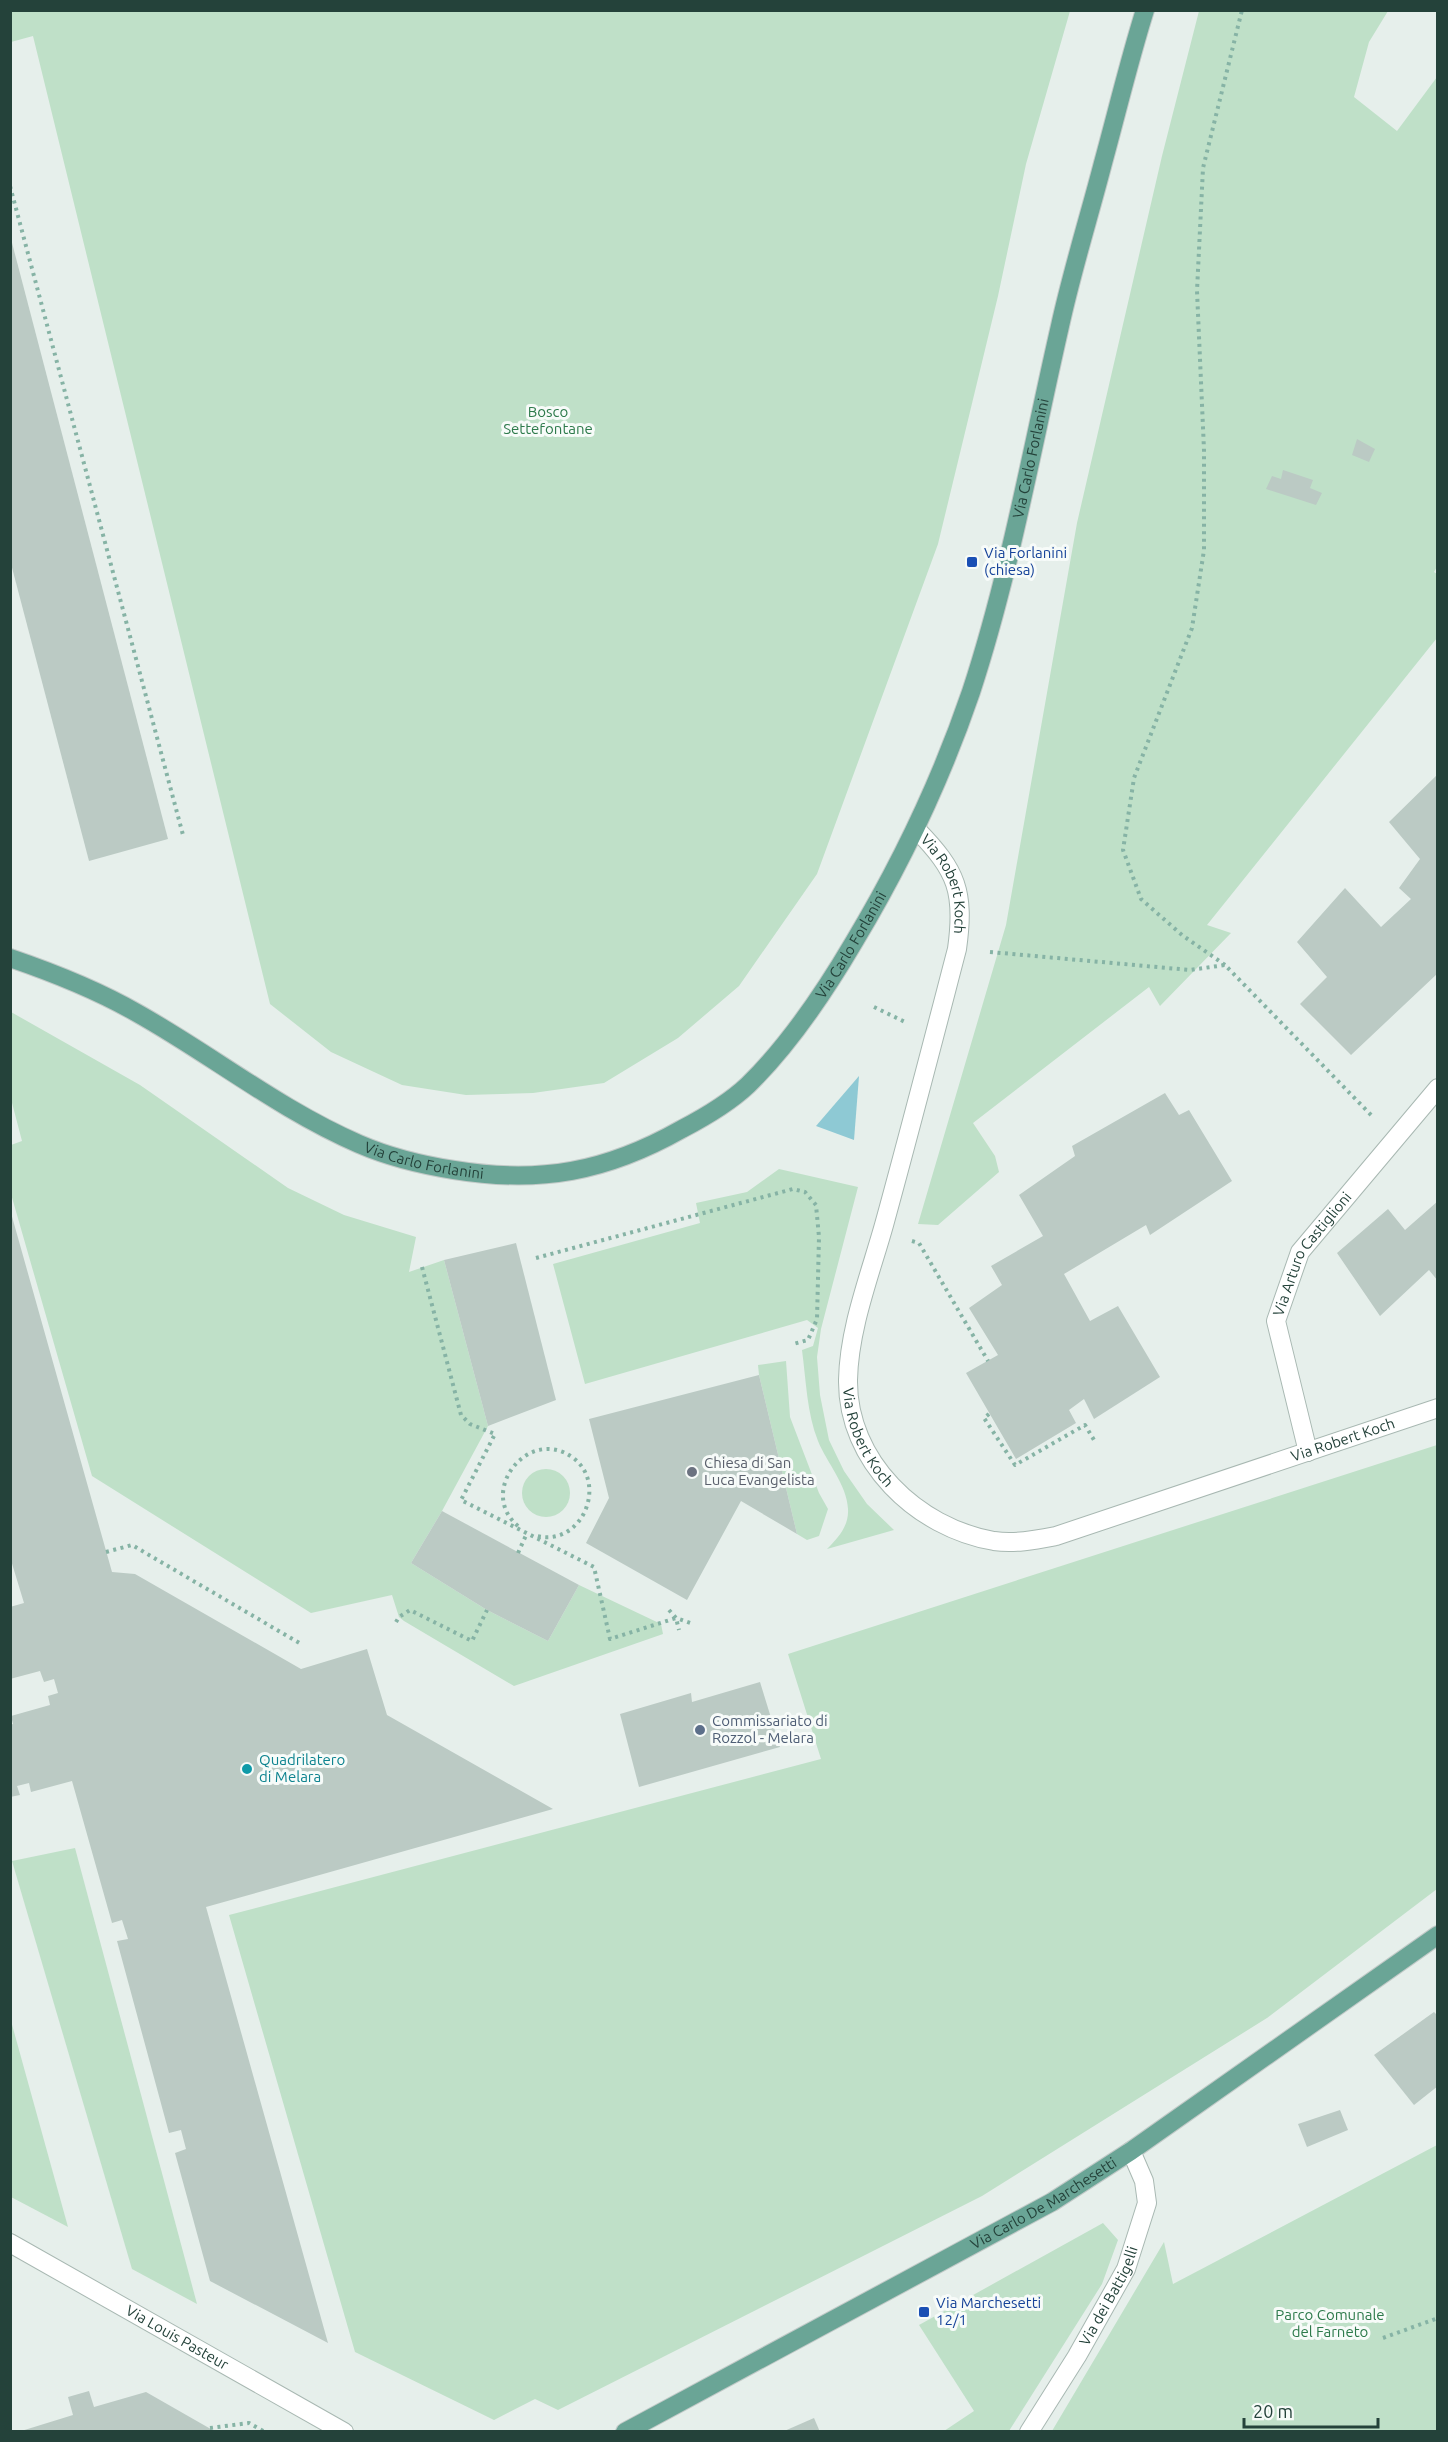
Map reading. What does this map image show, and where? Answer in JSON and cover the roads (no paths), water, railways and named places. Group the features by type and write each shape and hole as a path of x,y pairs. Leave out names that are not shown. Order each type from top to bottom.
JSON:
{"main road":[{"name":"Via Carlo Forlanini","path":"10,958 65,977 136,1013 310,1120 362,1146 412,1162 454,1170 504,1176 554,1175 604,1165 656,1144 706,1116 746,1088 787,1042 820,998 877,904 917,830 946,761 978,666 1003,578 1061,320 1145,10"},
{"name":"Via Carlo De Marchesetti","path":"625,2432 1052,2202 1131,2151 1437,1935"}],"street":[{"name":"Via Robert Koch","path":"917,830 940,854 957,885 961,919 957,949 852,1346 848,1380 852,1415 874,1464 900,1495 923,1515 968,1535 995,1541 1022,1542 1056,1536 1437,1408"},
{"name":"Via Arturo Castiglioni","path":"1308,1452 1276,1321 1300,1251 1437,1088"},
{"name":"Via dei Battigelli","path":"1029,2432 1077,2356 1126,2269 1147,2203 1144,2181 1131,2151"},
{"name":"Via Louis Pasteur","path":"10,2243 344,2432"}],"water":[{"path":"859,1076 854,1140 816,1126"}],"place":[{"name":"Via Forlanini (chiesa)","path":"972,562"},
{"name":"Chiesa di San Luca Evangelista","path":"692,1472"},
{"name":"Commissariato di Rozzol - Melara","path":"700,1730"},
{"name":"Quadrilatero di Melara","path":"247,1769"},
{"name":"Via Marchesetti 12/1","path":"924,2312"}],"park label":[{"name":"Bosco Settefontane","path":"548,420"},
{"name":"Parco Comunale del Farneto","path":"1330,2324"}]}
